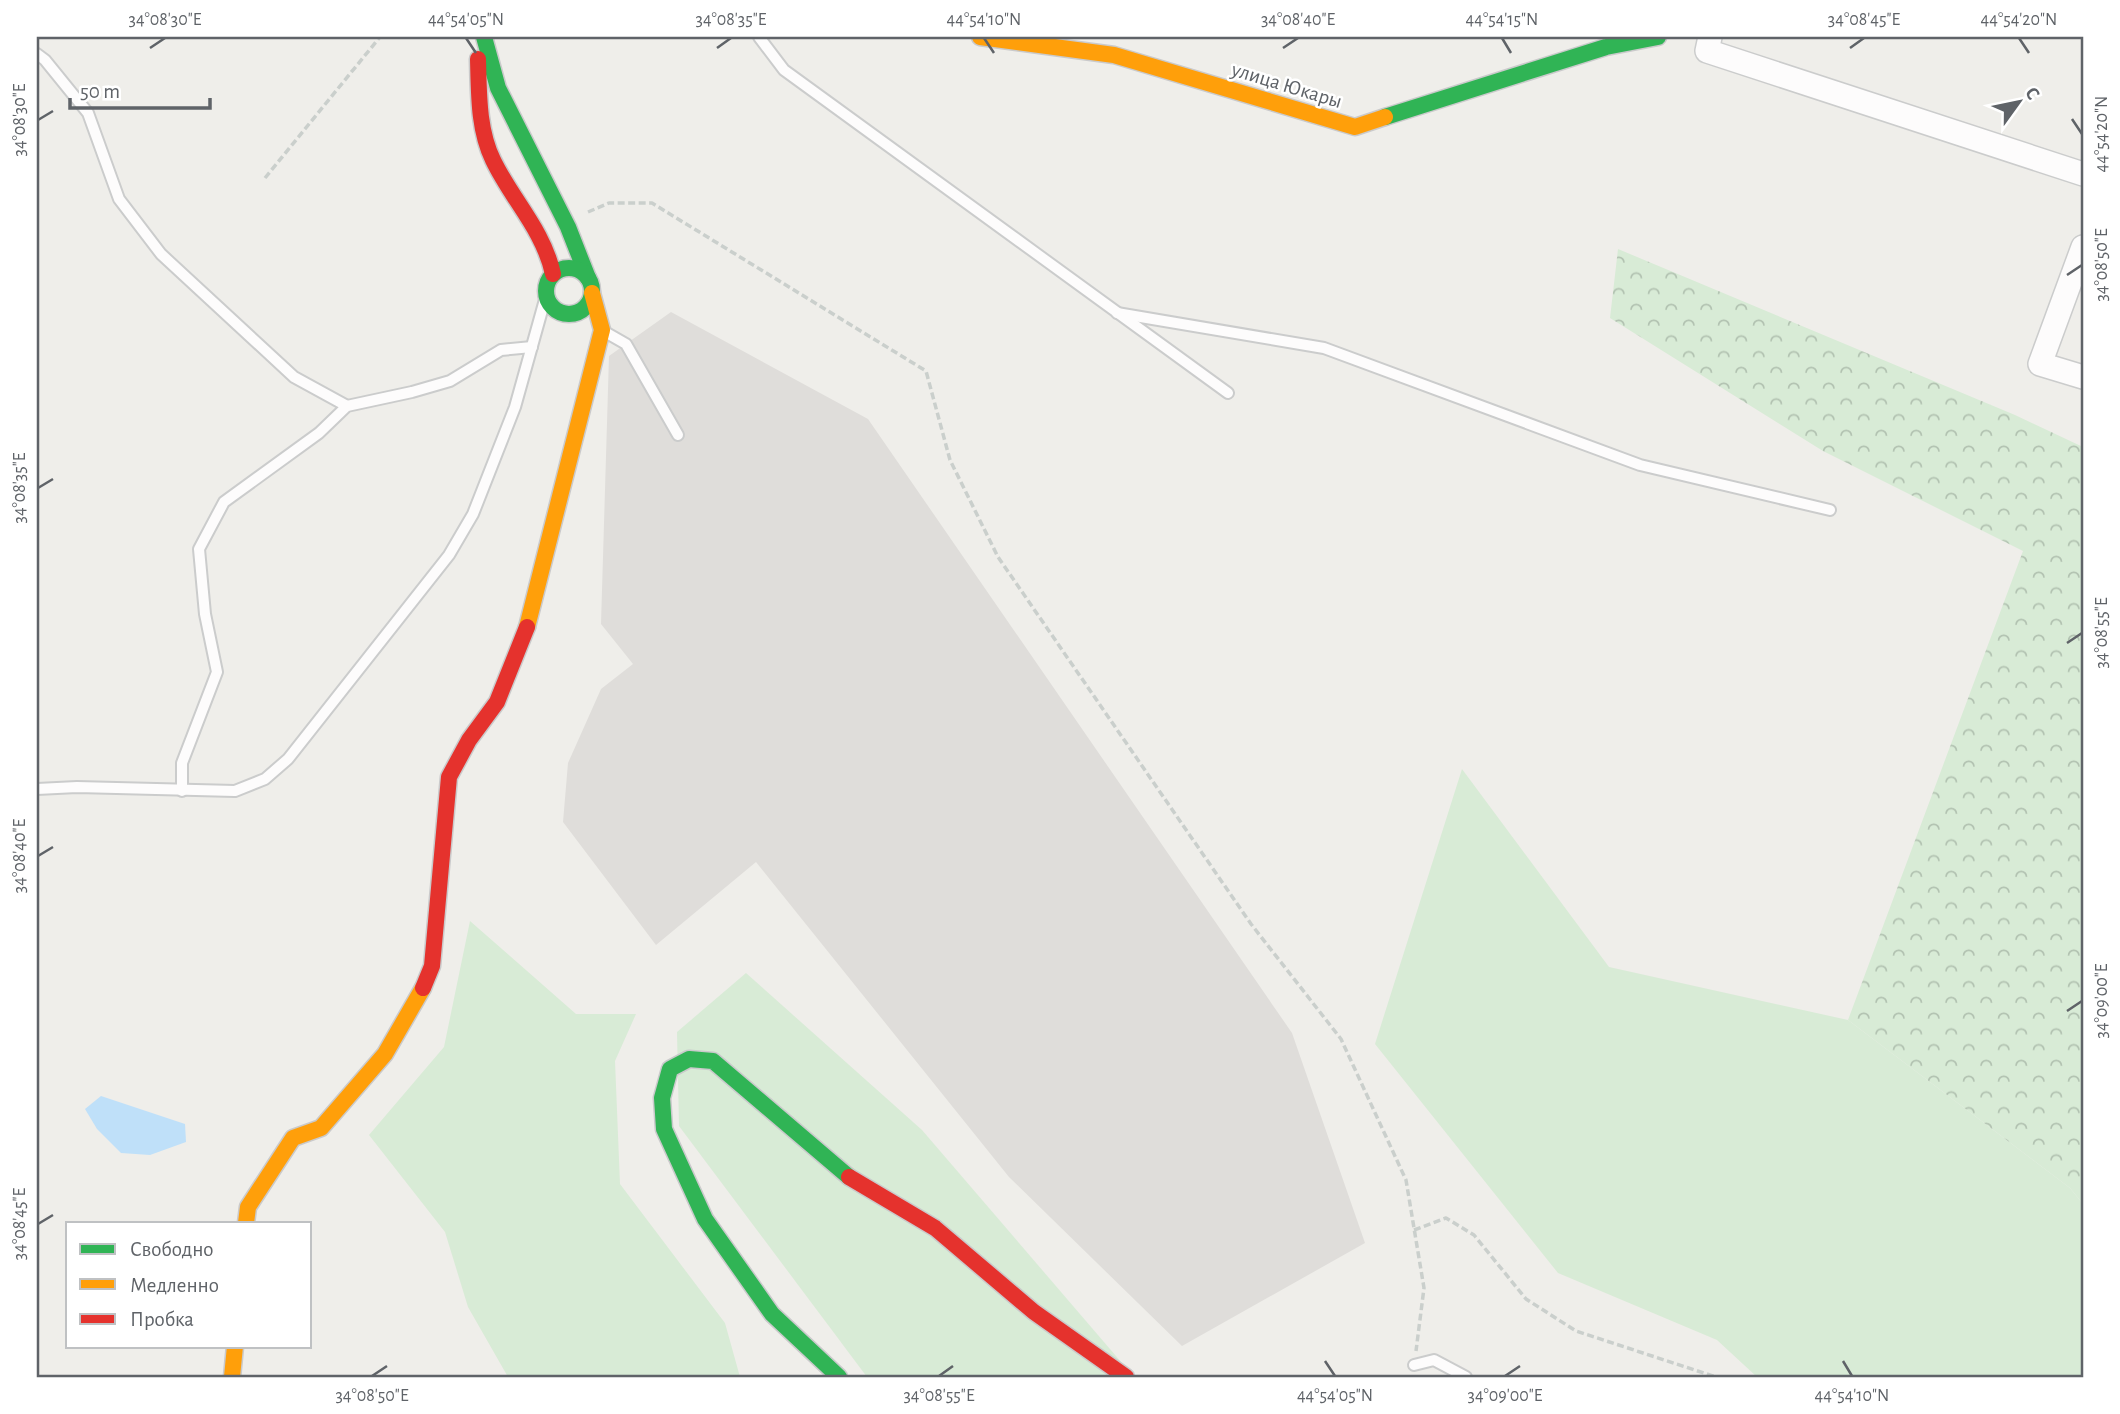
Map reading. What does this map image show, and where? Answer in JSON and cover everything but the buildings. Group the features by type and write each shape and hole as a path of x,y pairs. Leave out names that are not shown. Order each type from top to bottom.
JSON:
{"street":[{"path":"478,37 480,120 492,159 543,239 551,255 553,274"},
{"path":"246,1222 248,1207 293,1138 321,1128 385,1054 417,1003 432,966 449,777 469,740 497,702 525,635 602,330 590,285 568,227 498,88 484,37"},
{"name":"улица Юкары","path":"981,37 1114,55 1355,127 1606,47 1658,37"},
{"path":"1710,37 1707,51 2083,174"},
{"path":"2083,247 2040,364 2083,377"},
{"path":"590,285 576,269 568,268 553,274 548,280 546,296 560,313 602,330"},
{"path":"560,313 581,311 590,285"},
{"path":"838,1377 772,1314 705,1219 664,1129 662,1098 670,1069 689,1059 713,1061 855,1183 935,1228 1034,1312 1126,1377"},
{"path":"232,1377 234,1348"}],"lane":[{"path":"759,37 785,70 1228,393"},
{"path":"37,54 46,60 88,113 119,199 161,254 294,377 346,406"},
{"path":"37,789 77,787 235,791 265,779 307,738 367,656 449,555 488,481 546,296"},
{"path":"1117,313 1324,348 1640,465 1830,510"},
{"path":"602,330 626,344 677,435"},
{"path":"182,791 182,763 217,672 205,614 199,549 224,502 319,433 346,406 412,393 450,381 500,350 532,347"},
{"path":"1414,1365 1434,1360 1466,1377"}],"path":[{"path":"265,178 380,37"},
{"path":"568,227 587,212 609,203 652,203 926,371 950,460 998,556 1251,924 1341,1039 1406,1180 1424,1288 1414,1365"},
{"path":"1415,1230 1446,1218 1474,1235 1526,1299 1576,1331 1716,1377"}],"shaded area":[{"path":"671,312 868,419 1292,1033 1365,1243 1182,1346 1009,1177 756,862 656,945 563,822 568,763 601,689 633,664 601,624 609,356"}],"green space":[{"path":"1618,249 2015,415 2083,447 2083,1204 2070,1188 1848,1020 2023,551 1823,451 1610,318"},
{"path":"1462,769 1609,967 1848,1020 2070,1188 2083,1204 2083,1377 1757,1377 1717,1340 1558,1273 1375,1044"},
{"path":"470,921 576,1014 636,1014 615,1061 620,1184 725,1323 740,1377 508,1377 468,1307 445,1232 369,1135 444,1047"},
{"path":"746,973 922,1130 1134,1377 867,1377 679,1126 677,1032"}],"water":[{"path":"101,1096 185,1124 186,1142 150,1155 121,1153 97,1129 85,1109"}],"traffic: fast":[{"path":"484,37 498,88 568,227 588,278"},
{"path":"1385,117 1606,47 1658,37"},
{"path":"569,268 585,275 592,291 585,307 569,314 553,307 546,291 553,275 569,268"},
{"path":"839,1377 772,1314 705,1219 664,1129 662,1098 670,1069 689,1059 713,1061 849,1177"}],"traffic: slow":[{"path":"980,37 1114,55 1355,127 1385,117"},
{"path":"527,627 602,330 592,293"},
{"path":"246,1222 248,1207 293,1138 321,1128 385,1054 423,988"},
{"path":"232,1377 235,1348"}],"traffic: jam":[{"path":"478,59 480,111 488,148 501,175 535,229 553,274"},
{"path":"423,988 432,966 449,777 469,740 497,702 527,627"},
{"path":"849,1177 935,1228 1034,1312 1126,1377"}]}
